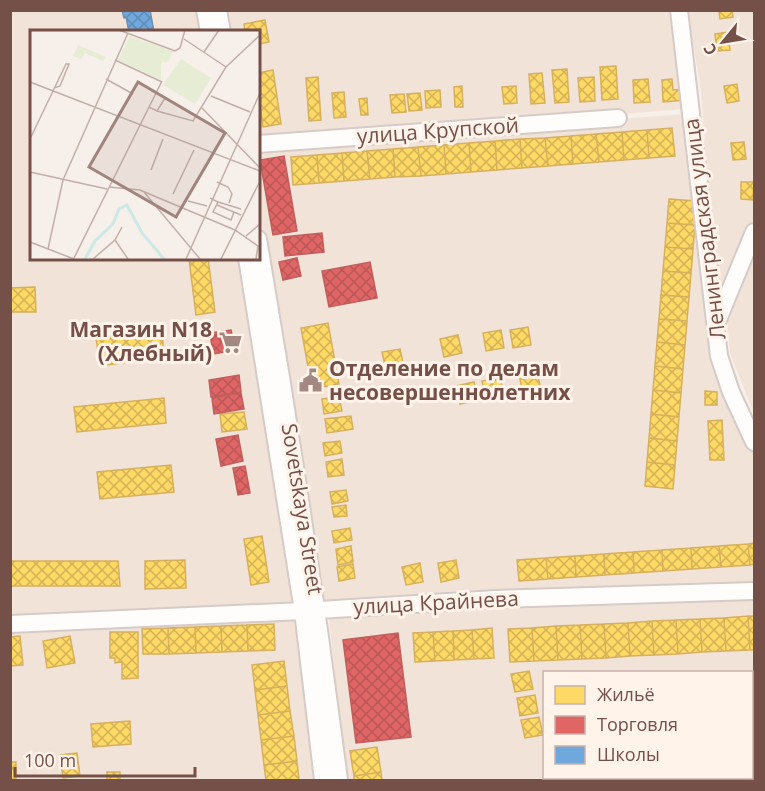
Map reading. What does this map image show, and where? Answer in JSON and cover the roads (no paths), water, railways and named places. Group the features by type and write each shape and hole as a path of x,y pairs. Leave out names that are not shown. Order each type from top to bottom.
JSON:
{"street":[{"path":"205,10 209,30"},
{"path":"218,10 222,30"},
{"name":"Ленинградская улица","path":"679,10 717,323 719,356 731,392 754,442"},
{"name":"улица Крупской","path":"260,144 618,118"},
{"path":"717,323 754,232"},
{"name":"Sovetskaya Street","path":"260,251 287,411 310,610 323,780"},
{"name":"Sovetskaya Street","path":"247,260 339,780"},
{"name":"улица Крайнева","path":"10,624 496,599 754,591"}],"place":[{"name":"Магазин N18 (Хлебный)","path":"230,342"},
{"name":"Отделение по делам несовершеннолетних","path":"311,381"}]}
